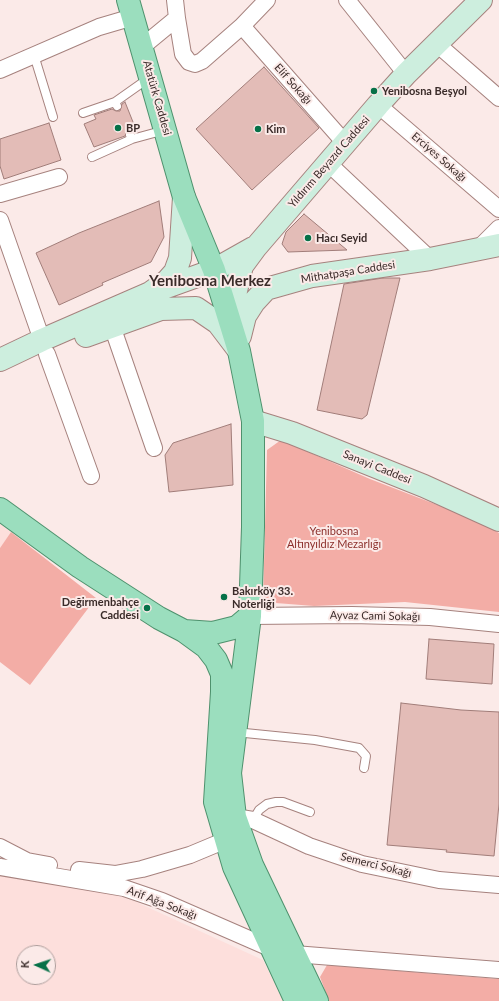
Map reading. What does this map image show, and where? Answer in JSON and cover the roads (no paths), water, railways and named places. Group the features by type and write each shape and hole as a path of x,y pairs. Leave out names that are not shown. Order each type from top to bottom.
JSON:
{"main road":[{"name":"Yıldırım Beyazıd Caddesi","path":"239,351 235,317 235,295 242,266 256,247 378,105 406,74 481,0"},
{"name":"Atatürk Caddesi","path":"131,8 184,197 207,249 239,351 253,421 253,527 250,616 230,773 244,818 252,865 317,1001"},
{"path":"150,293 167,281 175,272 180,258 184,197"},
{"name":"Mithatpaşa Caddesi","path":"239,351 240,332 245,316 254,302 266,289 312,276 430,259 499,245"},
{"path":"207,249 219,256 227,256 256,247"},
{"path":"0,376 44,347 150,293 214,270 256,247"},
{"path":"0,360 44,347 73,341 161,309 196,308 218,323 239,351"},
{"name":"Sanayi Caddesi","path":"253,421 299,436 424,486 499,520"},
{"path":"0,509 80,567 159,618 184,631 206,647 216,660 222,674 215,802 234,868 296,1001"},
{"path":"184,631 213,633 237,627 250,616"}],"street":[{"path":"176,0 177,18 183,54 189,62 195,64 202,61 242,26 267,0"},
{"path":"348,0 406,74"},
{"path":"0,70 99,27 131,8"},
{"path":"142,46 177,18"},
{"name":"Elif Sokağı","path":"242,26 345,143"},
{"path":"438,44 499,98"},
{"name":"Erciyes Sokağı","path":"378,105 499,209"},
{"path":"328,163 430,259"},
{"path":"0,194 59,177"},
{"path":"0,220 91,476"},
{"path":"475,251 499,228"},
{"path":"112,326 154,448"},
{"name":"Ayvaz Cami Sokağı","path":"250,616 430,616 499,624"},
{"name":"Semerci Sokağı","path":"244,818 309,846 362,864 439,880 499,885"},
{"path":"0,847 27,861 93,872 115,874 142,870 190,855 226,840"},
{"name":"Arif Ağa Sokağı","path":"0,867 124,888 162,901 272,949"},
{"path":"294,954 499,970"}],"lane":[{"path":"34,55 53,117"},
{"path":"83,113 116,104 151,78"},
{"path":"92,157 131,137 166,130"},
{"path":"235,732 315,740 359,748 366,756 364,768"},
{"path":"244,818 260,810 267,804 276,802 283,802 310,812"}],"place":[{"name":"Yenibosna Beşyol","path":"374,91"},
{"name":"BP","path":"118,128"},
{"name":"Kim","path":"258,129"},
{"name":"Hacı Seyid","path":"308,238"},
{"name":"Bakırköy 33. Noterliği","path":"224,597"},
{"name":"Değirmenbahçe Caddesi","path":"147,608"}],"district":[{"name":"Yenibosna Merkez","path":"210,281"}],"park label":[{"name":"Yenibosna Altınyıldız Mezarlığı","path":"334,537"}]}
